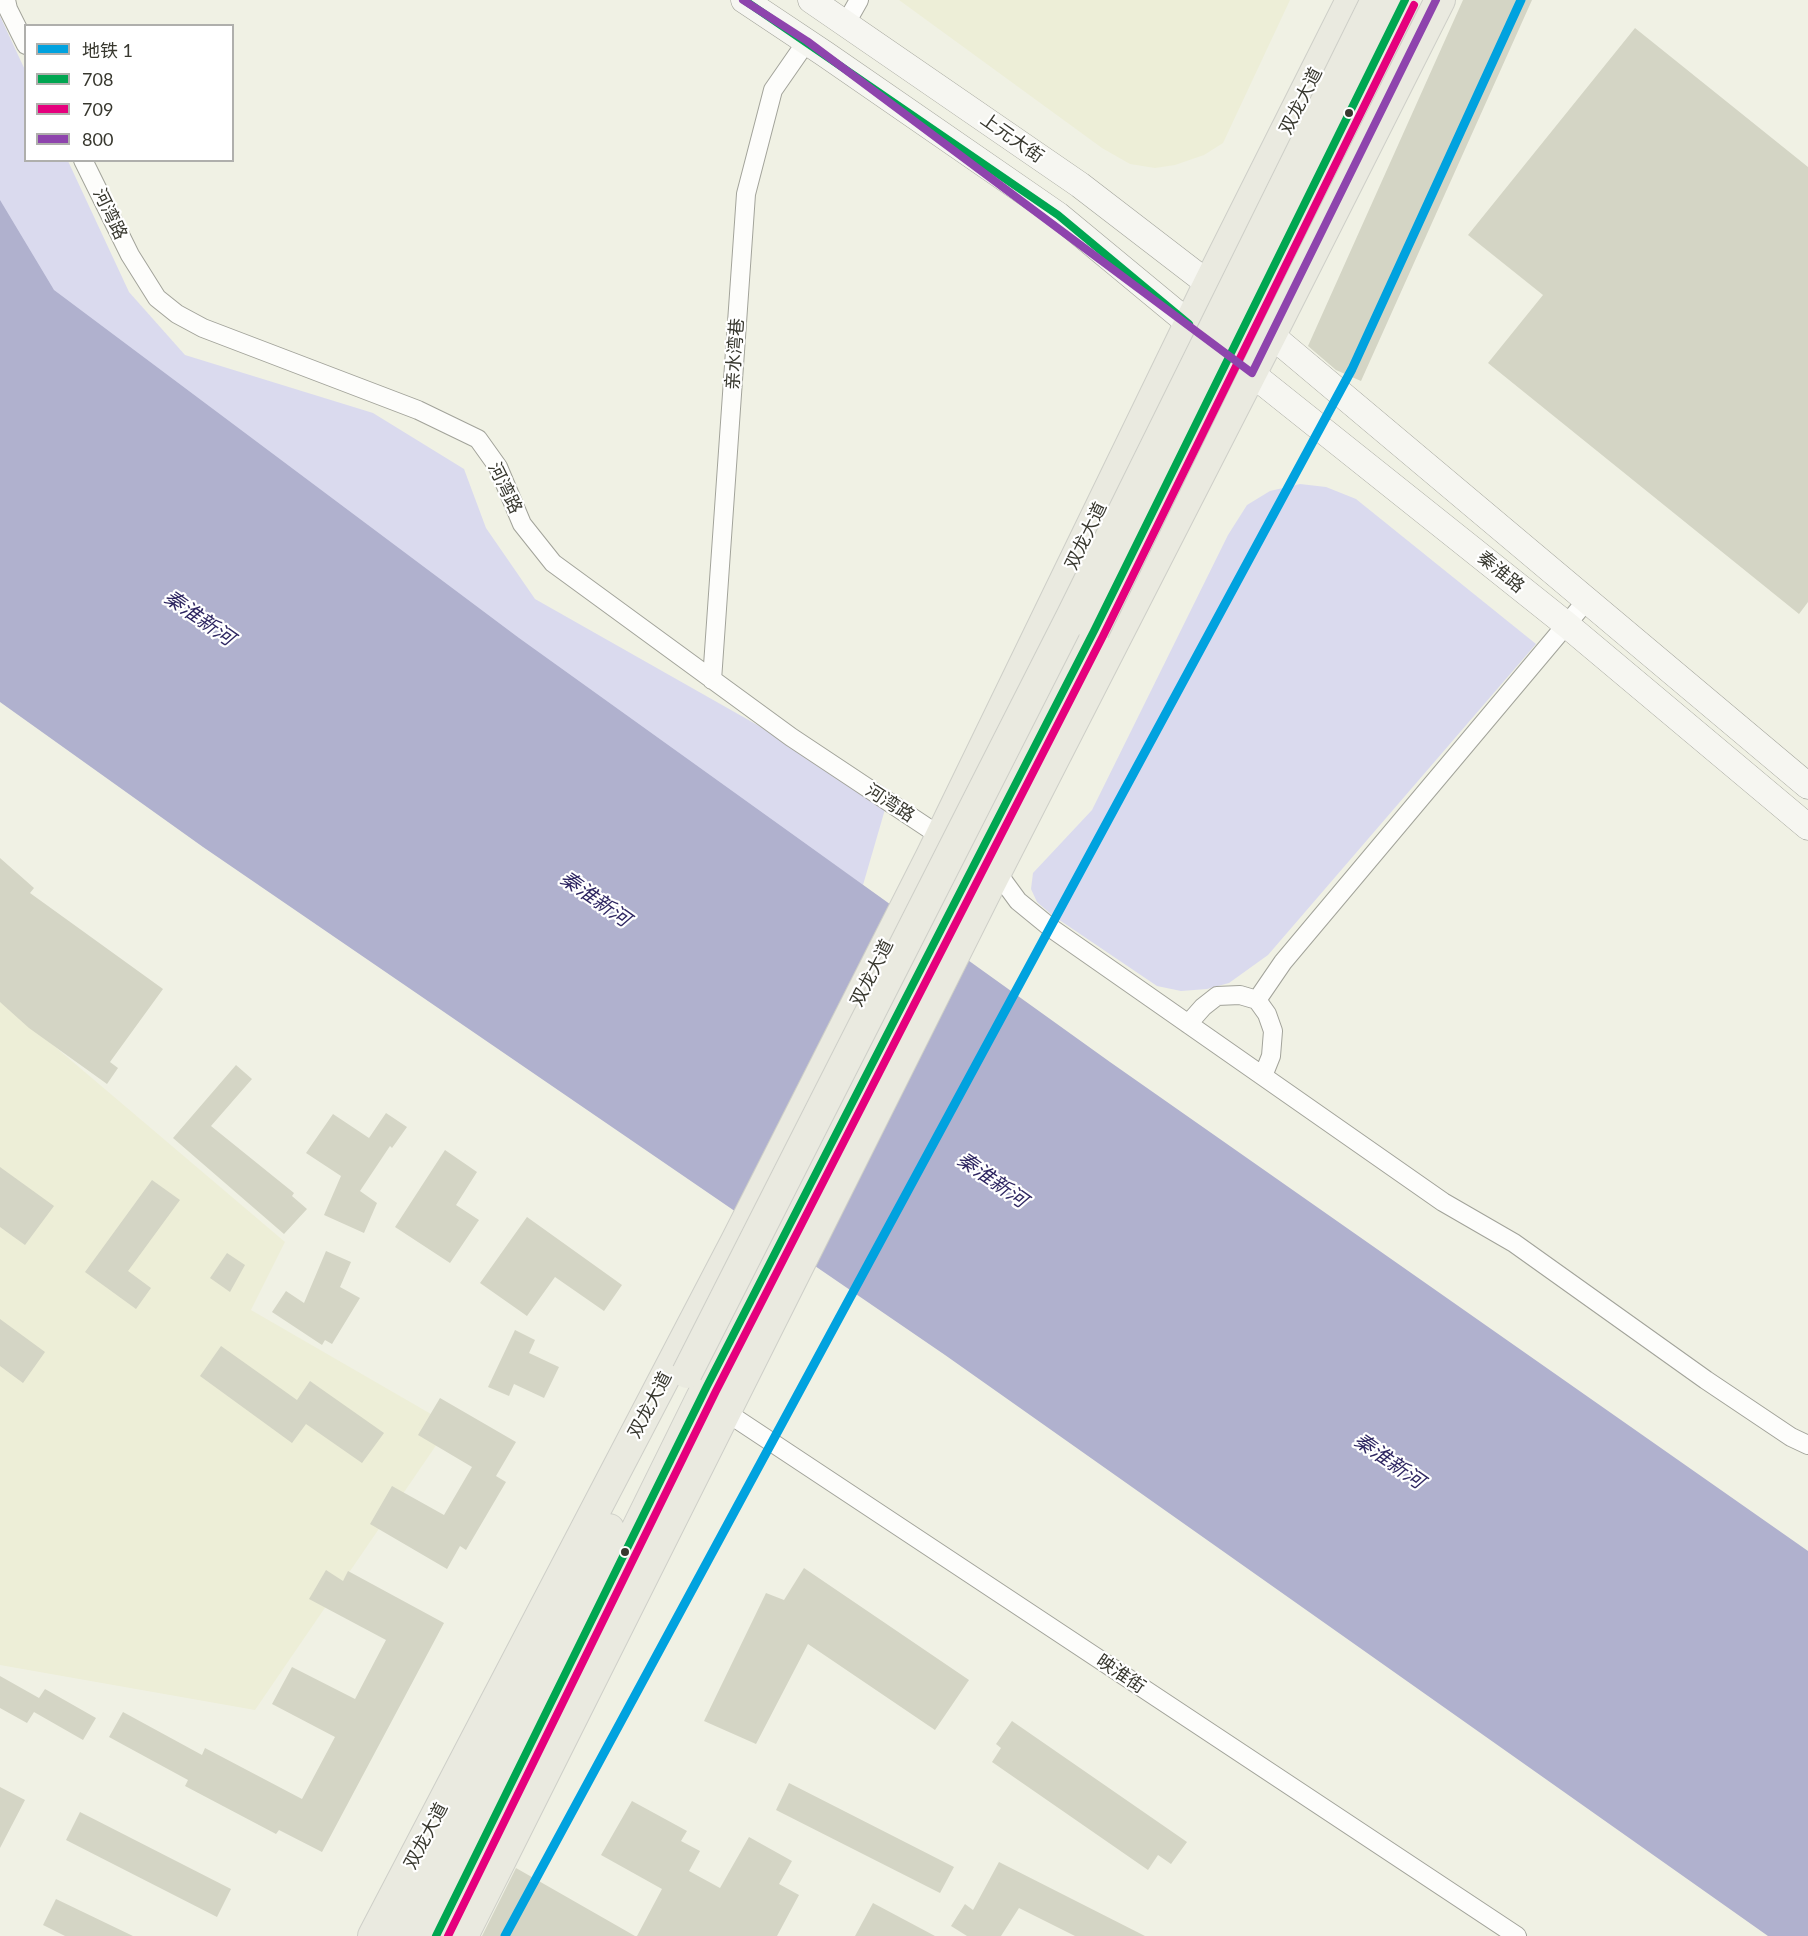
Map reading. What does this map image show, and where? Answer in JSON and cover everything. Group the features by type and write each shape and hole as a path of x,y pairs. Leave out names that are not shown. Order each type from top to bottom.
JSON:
{"highway":[{"name":"双龙大道","path":"374,1936 736,1241 936,846 1209,283 1351,0"},
{"path":"436,1936 697,1380 1376,0"},
{"path":"405,1936 1094,631 1245,321 1406,0"},
{"path":"463,1936 992,881 1440,0"}],"main road":[{"name":"上元大街","path":"744,0 1058,215 1189,324"},
{"name":"上元大街","path":"811,0 1080,185 1209,283"},
{"name":"秦淮路","path":"1209,283 1808,786"},
{"name":"秦淮路","path":"1189,324 1567,625 1808,828"}],"street":[{"path":"6,0 24,41"},
{"path":"846,23 859,0"},
{"name":"亲水湾巷","path":"712,680 746,194 773,90 807,41"},
{"name":"河湾路","path":"84,162 130,255 157,298 177,314 203,328 417,410 478,439 498,467 522,524 553,563 936,846"},
{"path":"1257,1000 1283,962 1587,600"},
{"path":"992,881 1051,928 1443,1202 1514,1243 1791,1437 1808,1445"},
{"path":"1188,1024 1203,1007 1217,996 1240,995 1257,1000 1267,1014 1273,1032 1271,1056 1263,1076"},
{"name":"映淮街","path":"726,1412 1517,1936"}],"shaded area":[{"path":"899,0 1290,0 1223,143 1204,155 1175,165 1155,168 1130,164 1102,148"},
{"path":"0,16 24,68 24,162 68,162 129,292 185,355 373,413 464,469 486,528 535,599 888,799 863,885 146,384 0,478"},
{"path":"1300,484 1326,487 1356,499 1536,644 1268,955 1229,983 1207,989 1181,991 1157,986 1052,915 1037,902 1031,889 1033,873 1092,810 1228,535 1247,505 1270,491"},
{"path":"0,1000 285,1242 251,1310 450,1425 255,1710 0,1665"}],"water":[{"name":"秦淮新河","path":"0,200 54,290 519,638 1110,1062 1808,1551 1808,1936 1768,1936 945,1355 203,847 0,702"}],"building":[{"path":"1463,0 1532,0 1361,381 1336,370 1308,346"},
{"path":"1635,28 1808,167 1808,602 1799,614 1488,363 1543,295 1468,235"},
{"path":"0,858 34,888 30,893 163,989 110,1062 118,1068 107,1084 29,1028 0,1002"},
{"path":"236,1065 252,1079 211,1126 294,1193 292,1196 307,1209 284,1234 173,1138"},
{"path":"386,1113 407,1127 392,1148 390,1146 360,1191 377,1203 364,1233 324,1215 341,1176 306,1153 333,1114 369,1138"},
{"path":"445,1150 477,1172 456,1205 479,1220 450,1263 395,1227"},
{"path":"0,1167 54,1206 25,1245 0,1227"},
{"path":"152,1180 180,1200 128,1271 151,1288 136,1309 85,1272"},
{"path":"527,1217 622,1285 604,1311 555,1277 527,1316 480,1283"},
{"path":"326,1251 351,1262 340,1287 360,1298 332,1344 325,1340 322,1345 272,1312 286,1291 304,1303"},
{"path":"227,1253 245,1265 230,1292 210,1278"},
{"path":"0,1319 45,1352 23,1383 0,1366"},
{"path":"515,1330 535,1340 529,1353 559,1367 544,1398 514,1384 509,1396 488,1387"},
{"path":"221,1346 297,1400 310,1381 384,1433 362,1463 306,1424 292,1443 200,1376"},
{"path":"440,1398 516,1442 496,1476 506,1482 466,1550 460,1546 447,1569 370,1524 392,1486 444,1515 472,1467 418,1435"},
{"path":"804,1568 969,1680 935,1730 808,1644 756,1744 704,1721 766,1593 784,1600"},
{"path":"326,1570 343,1581 348,1571 444,1623 322,1852 279,1830 276,1834 185,1786 188,1780 109,1737 123,1712 202,1755 205,1748 302,1799 335,1737 272,1704 292,1667 355,1699 386,1640 309,1599"},
{"path":"0,1676 39,1698 45,1689 96,1718 83,1740 34,1712 27,1723 0,1708"},
{"path":"1012,1721 1187,1842 1171,1864 1158,1855 1148,1870 992,1762 1001,1748 996,1744"},
{"path":"789,1783 954,1867 940,1893 776,1810"},
{"path":"0,1787 25,1800 0,1848"},
{"path":"632,1801 687,1831 681,1841 700,1851 689,1871 720,1888 749,1837 792,1861 779,1884 799,1895 777,1936 637,1936 662,1889 601,1855"},
{"path":"80,1812 231,1889 217,1917 66,1840"},
{"path":"999,1862 1145,1936 1075,1936 1019,1908 1001,1936 967,1936 951,1926 965,1904 973,1910"},
{"path":"516,1868 635,1936 482,1936"},
{"path":"56,1899 133,1936 65,1936 43,1925"},
{"path":"873,1903 935,1936 855,1936"}],"metro line":[{"name":"1","path":"505,1936 1352,369 1521,0"}],"transit line":[{"name":"800","path":"743,0 807,41 1252,373 1436,0"},
{"name":"708","path":"744,0 1058,215 1189,324"},
{"name":"708","path":"436,1936 707,1386 1094,631 1405,0"},
{"name":"709","path":"448,1936 716,1391 1103,636 1414,5"}]}
